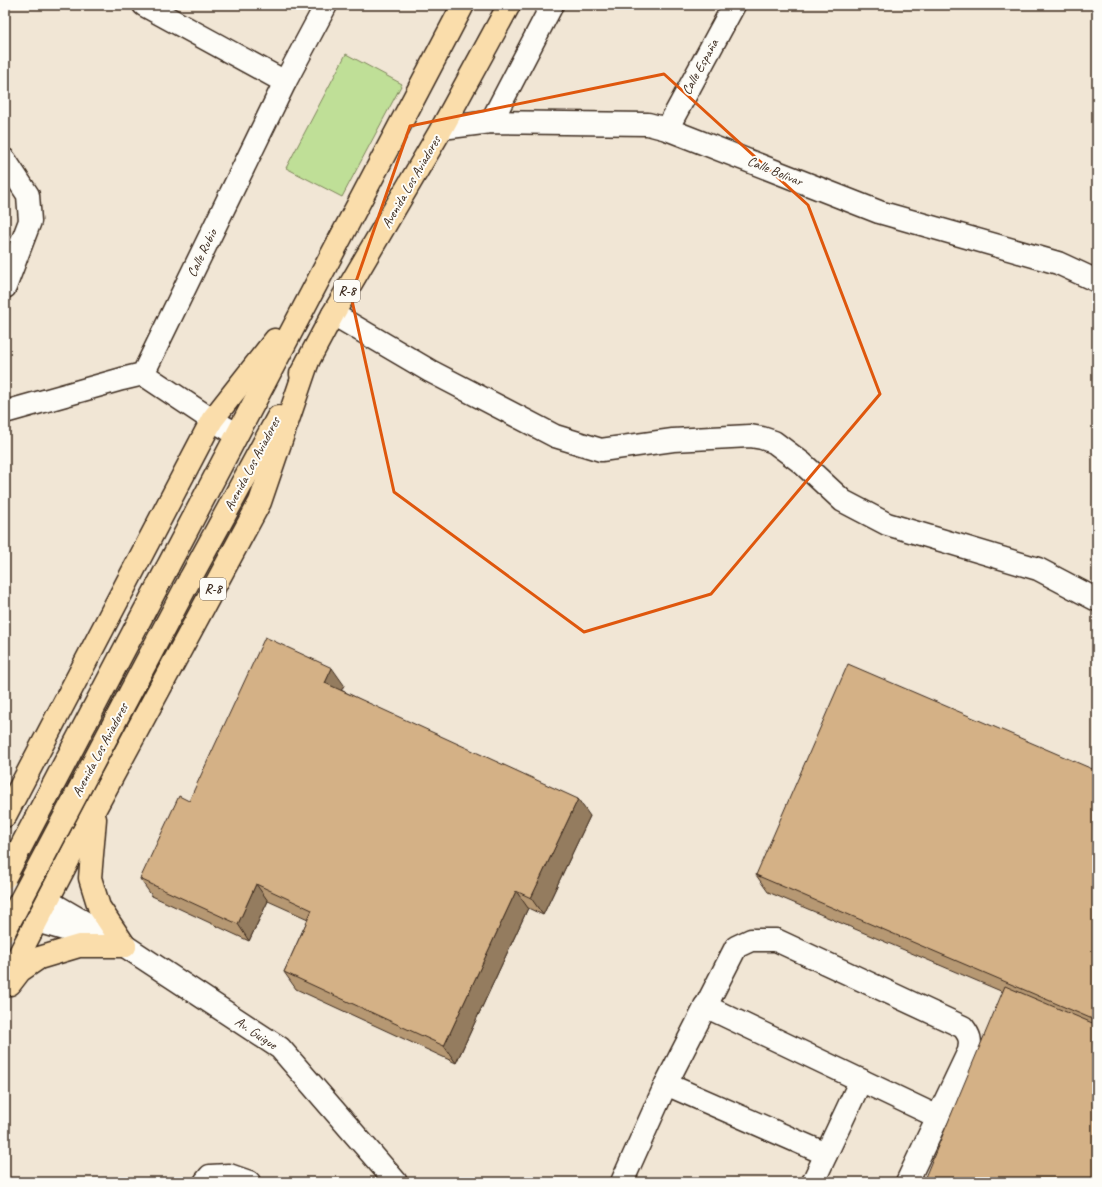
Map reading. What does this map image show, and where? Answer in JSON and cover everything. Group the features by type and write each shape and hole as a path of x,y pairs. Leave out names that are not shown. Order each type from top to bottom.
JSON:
{"main road":[{"name":"Avenida Los Aviadores","path":"5,876 463,5"},
{"name":"Avenida Los Aviadores","path":"5,930 190,580 333,314 442,128 510,5"},
{"path":"5,816 10,799 212,420 307,300"},
{"name":"R-8","path":"48,901 96,807 260,502 308,361"},
{"path":"96,807 90,878 99,908 125,946"},
{"path":"5,876 48,901 36,921 5,982"},
{"path":"5,907 36,921"},
{"path":"5,990 20,971 40,958 79,946 125,946"}],"street":[{"path":"144,5 285,82"},
{"name":"Calle Rubio","path":"143,374 285,82 326,5"},
{"path":"491,122 552,5"},
{"name":"Calle España","path":"667,128 734,5"},
{"name":"Calle Bolivar","path":"442,128 491,122 648,124 667,128 879,212 1058,263 1097,281"},
{"path":"5,160 28,195 30,221 5,287"},
{"path":"333,314 430,371 555,436 601,450 673,440 750,436 762,438 774,442 802,463 843,501 887,524 1038,569 1097,600"},
{"path":"5,412 143,374 212,420 237,434"},
{"path":"48,901 125,946"},
{"path":"36,921 125,946"},
{"path":"622,1182 666,1084 736,947 751,940 776,940 963,1027 969,1035 971,1042 969,1051 907,1182"},
{"name":"Av. Guigue","path":"125,946 280,1048 396,1182"},
{"path":"705,1006 938,1117"},
{"path":"813,1182 861,1080"},
{"path":"666,1084 826,1154"},
{"path":"205,1182 210,1176 228,1174 249,1182"}],"highlighted area":[{"path":"664,74 808,205 880,394 711,594 584,632 394,492 351,296 410,126"}],"green space":[{"path":"346,54 402,84 342,197 286,168"}],"building":[{"path":"265,637 332,668 325,683 578,799 531,898 516,891 444,1046 284,972 312,910 256,884 238,924 140,879 179,796 189,801"},
{"path":"848,664 1097,771 1097,1021 756,875"},
{"path":"1005,986 1097,1025 1097,1182 923,1182"}]}
